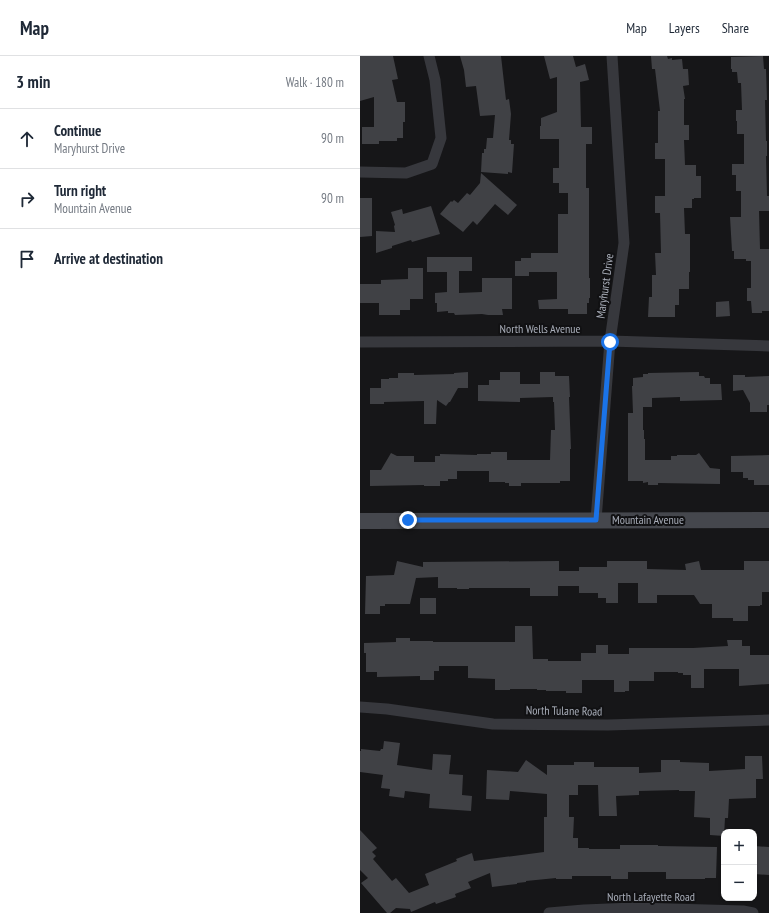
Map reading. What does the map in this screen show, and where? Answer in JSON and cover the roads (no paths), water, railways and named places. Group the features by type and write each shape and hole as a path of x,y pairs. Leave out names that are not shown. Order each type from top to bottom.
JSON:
{"main road":[{"name":"Mountain Avenue","path":"360,520 769,520"}],"street":[{"path":"360,172 406,173 432,164 441,138 434,80 429,56"},
{"name":"Maryhurst Drive","path":"596,520 610,342 624,243 612,56"},
{"name":"North Wells Avenue","path":"360,342 610,342 769,346"},
{"name":"North Tulane Road","path":"360,708 387,709 493,724 608,725 769,720"},
{"name":"North Lafayette Road","path":"549,913 584,910 743,911 753,913"}]}
